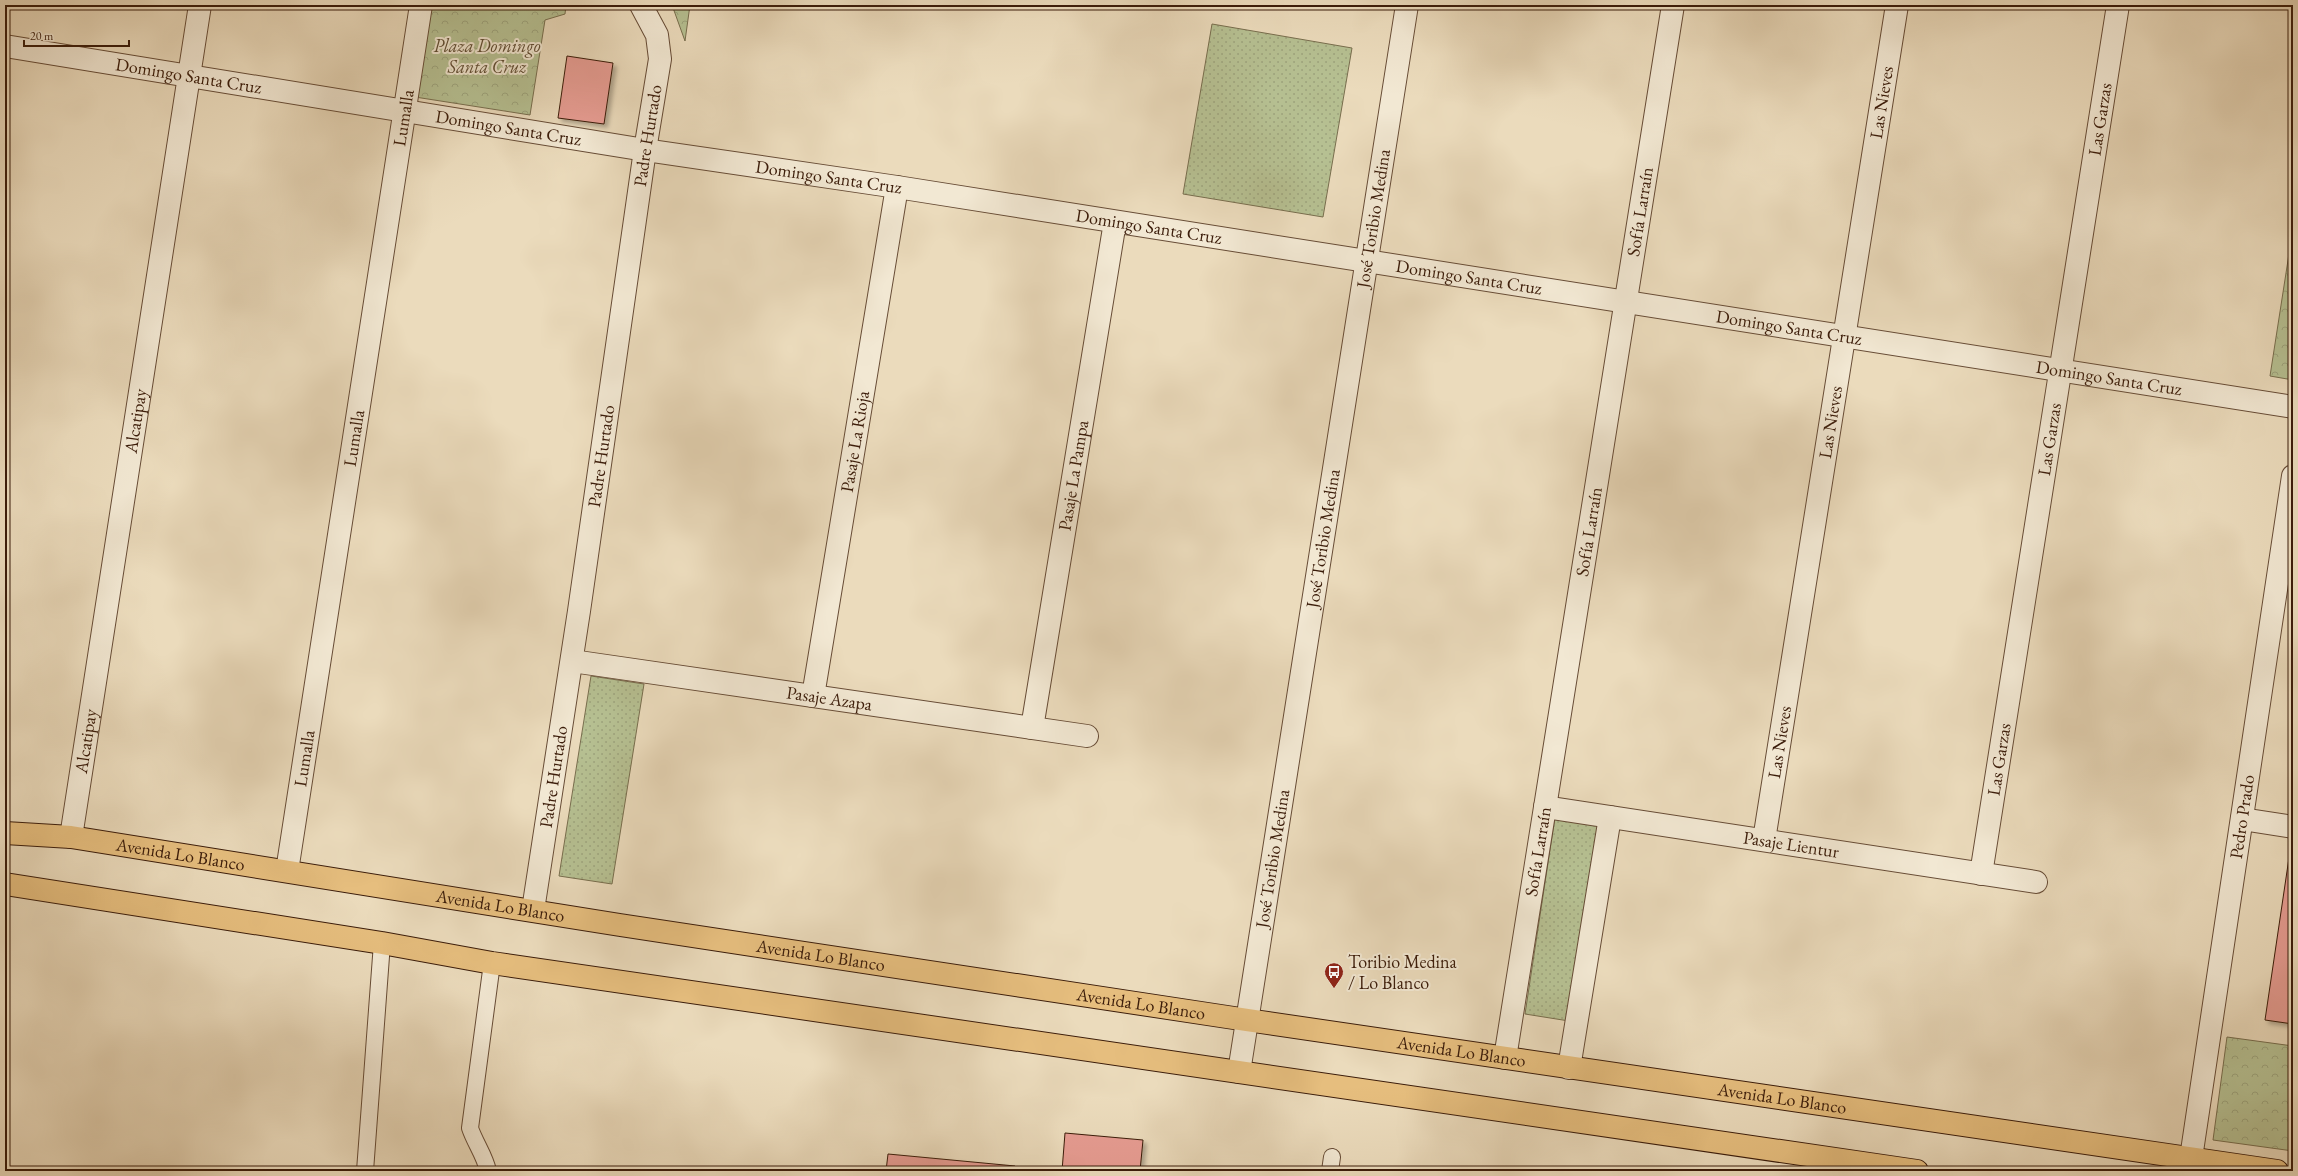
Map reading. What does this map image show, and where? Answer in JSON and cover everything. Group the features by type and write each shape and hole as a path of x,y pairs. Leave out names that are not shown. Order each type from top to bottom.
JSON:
{"main road":[{"name":"Avenida Lo Blanco","path":"5,833 71,838 1247,1020 2277,1171"},
{"path":"5,884 382,943 492,963 1917,1171"}],"street":[{"name":"Alcatipay","path":"71,838 200,5"},
{"name":"Lumalla","path":"287,871 421,5"},
{"name":"Padre Hurtado","path":"533,910 572,661 644,150 660,59 657,35 641,5"},
{"name":"José Toribio Medina","path":"1239,1072 1407,5"},
{"name":"Sofía Larraín","path":"1505,1058 1673,5"},
{"name":"Las Nieves","path":"1764,840 1897,5"},
{"name":"Las Garzas","path":"1981,874 2118,5"},
{"name":"Domingo Santa Cruz","path":"5,46 405,109 644,150 897,187 2293,407"},
{"name":"Pasaje La Rioja","path":"813,696 897,187"},
{"name":"Pasaje La Pampa","path":"1032,728 1115,222"},
{"name":"Pedro Prado","path":"2191,1158 2293,476"},
{"name":"Pasaje Azapa","path":"572,661 1087,736"},
{"name":"Pasaje Lientur","path":"1545,807 2036,882"},
{"path":"1569,1068 1610,817"},
{"path":"2242,819 2293,827"}],"lane":[{"path":"365,1171 382,943"},
{"path":"488,1171 486,1163 476,1146 470,1128 492,963"}],"green space":[{"name":"Plaza Domingo Santa Cruz","path":"431,5 566,5 565,14 545,20 530,115 415,97"},
{"path":"672,5 690,5 685,41"},
{"path":"1212,24 1352,48 1323,217 1183,194"},
{"path":"2293,228 2293,380 2270,376"},
{"path":"591,676 644,684 612,884 559,876"},
{"path":"1555,817 1599,823 1569,1021 1525,1014"},
{"path":"2227,1037 2293,1046 2293,1151 2213,1140"}],"building":[{"path":"567,56 613,63 604,124 558,118"},
{"path":"2290,851 2293,852 2293,1024 2265,1020"},
{"path":"1065,1133 1143,1140 1140,1171 1062,1171"},
{"path":"888,1154 1015,1166 1014,1171 886,1171"},
{"path":"1213,1168 1251,1171 1213,1171"}],"place":[{"name":"Toribio Medina / Lo Blanco","path":"1334,989"}]}
